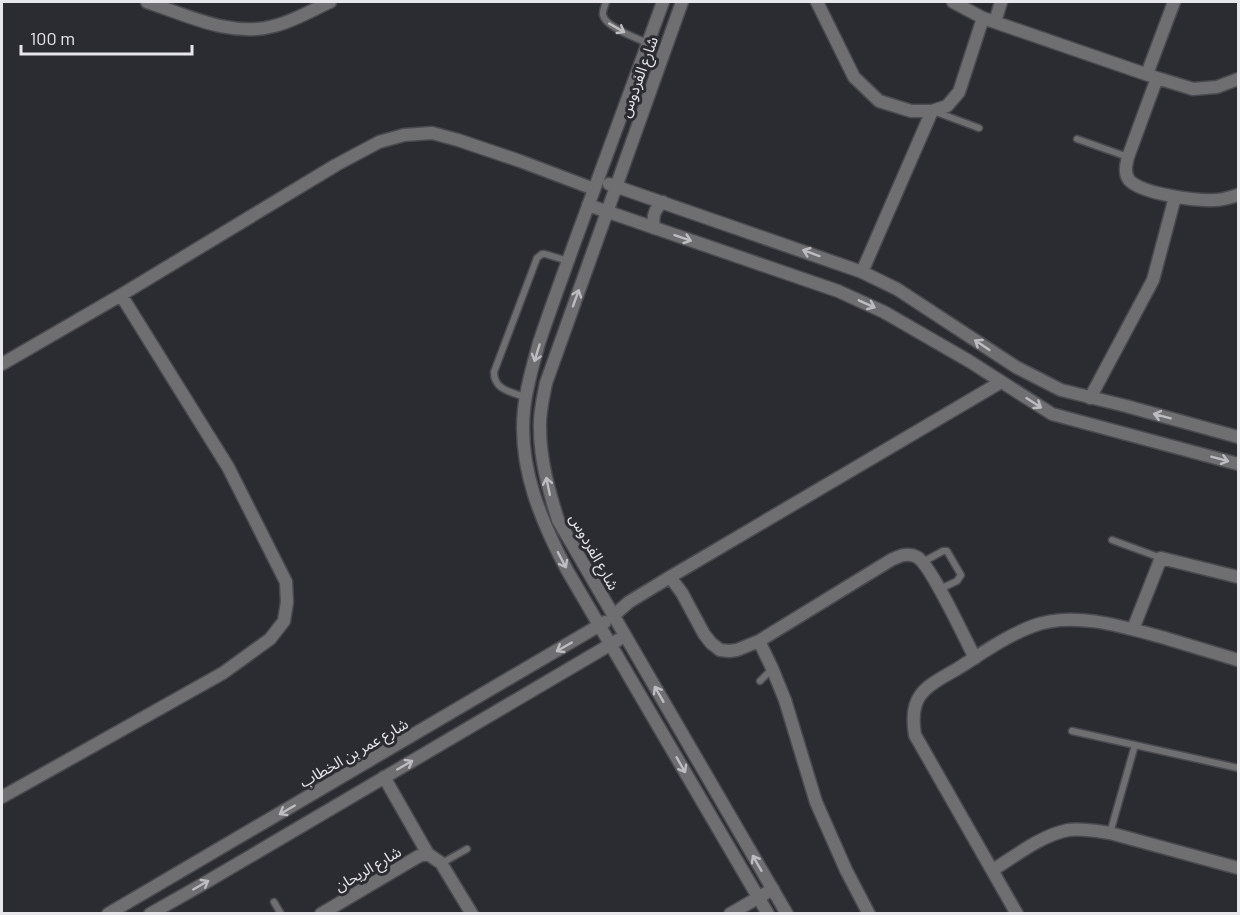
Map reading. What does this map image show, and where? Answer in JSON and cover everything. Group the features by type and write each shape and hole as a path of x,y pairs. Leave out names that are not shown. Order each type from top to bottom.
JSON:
{"street":[{"path":"147,2 217,25 249,30 274,26 330,2"},
{"name":"شارع الفردوس","path":"663,2 567,261 534,361 523,411 524,441 533,492 551,539 768,914"},
{"name":"شارع الفردوس","path":"682,2 546,383 540,430 548,490 558,520 787,914"},
{"path":"817,2 854,77 879,101 911,111 932,111 947,106 959,92 989,20 1001,2"},
{"path":"953,2 989,20 1193,89 1216,87 1239,79"},
{"path":"1174,2 1125,168 1128,178 1138,187 1175,197 1215,200 1239,195"},
{"path":"862,272 932,111"},
{"path":"2,364 336,165 379,142 404,135 432,133 596,185 616,186 807,251 862,272 897,289 1016,368 1061,390 1239,437"},
{"path":"607,154 626,160"},
{"path":"1090,398 1153,280 1175,197"},
{"path":"654,228 654,214 663,202"},
{"path":"588,205 838,291 884,312 969,361 1052,414 1239,464"},
{"path":"577,237 595,244"},
{"path":"2,797 224,673 270,639 284,621 287,602 286,582 228,467 121,295"},
{"name":"شارع عمر بن الخطاب","path":"108,914 600,626 629,602 670,577 1001,382"},
{"path":"670,577 711,643 720,650 737,651 759,641 900,555 909,555 923,562 975,658"},
{"path":"1132,629 1161,558 1239,577"},
{"path":"1017,914 915,735 914,711 918,697 932,684 1015,633 1035,624 1062,620 1088,620 1132,629 1239,660"},
{"path":"150,914 625,635"},
{"path":"759,641 793,724 816,802 846,870 869,914"},
{"path":"384,777 428,854 441,863 472,914"},
{"path":"707,809 721,800"},
{"path":"993,870 1050,836 1069,830 1110,833 1239,868"},
{"path":"246,834 258,852"},
{"name":"شارع الريحان","path":"321,914 419,856 428,854"},
{"path":"730,914 773,890"}],"lane":[{"path":"606,2 602,13 604,19 612,26 648,43"},
{"path":"932,111 980,128"},
{"path":"1077,139 1128,157"},
{"path":"526,397 501,389 495,381 494,372 537,258 546,254 567,261"},
{"path":"1112,540 1161,558"},
{"path":"923,562 943,551 947,551 950,555 961,575 940,590"},
{"path":"760,681 772,668"},
{"path":"1072,731 1239,768"},
{"path":"1110,833 1135,745"},
{"path":"441,863 467,849"},
{"path":"274,902 280,914"}]}
